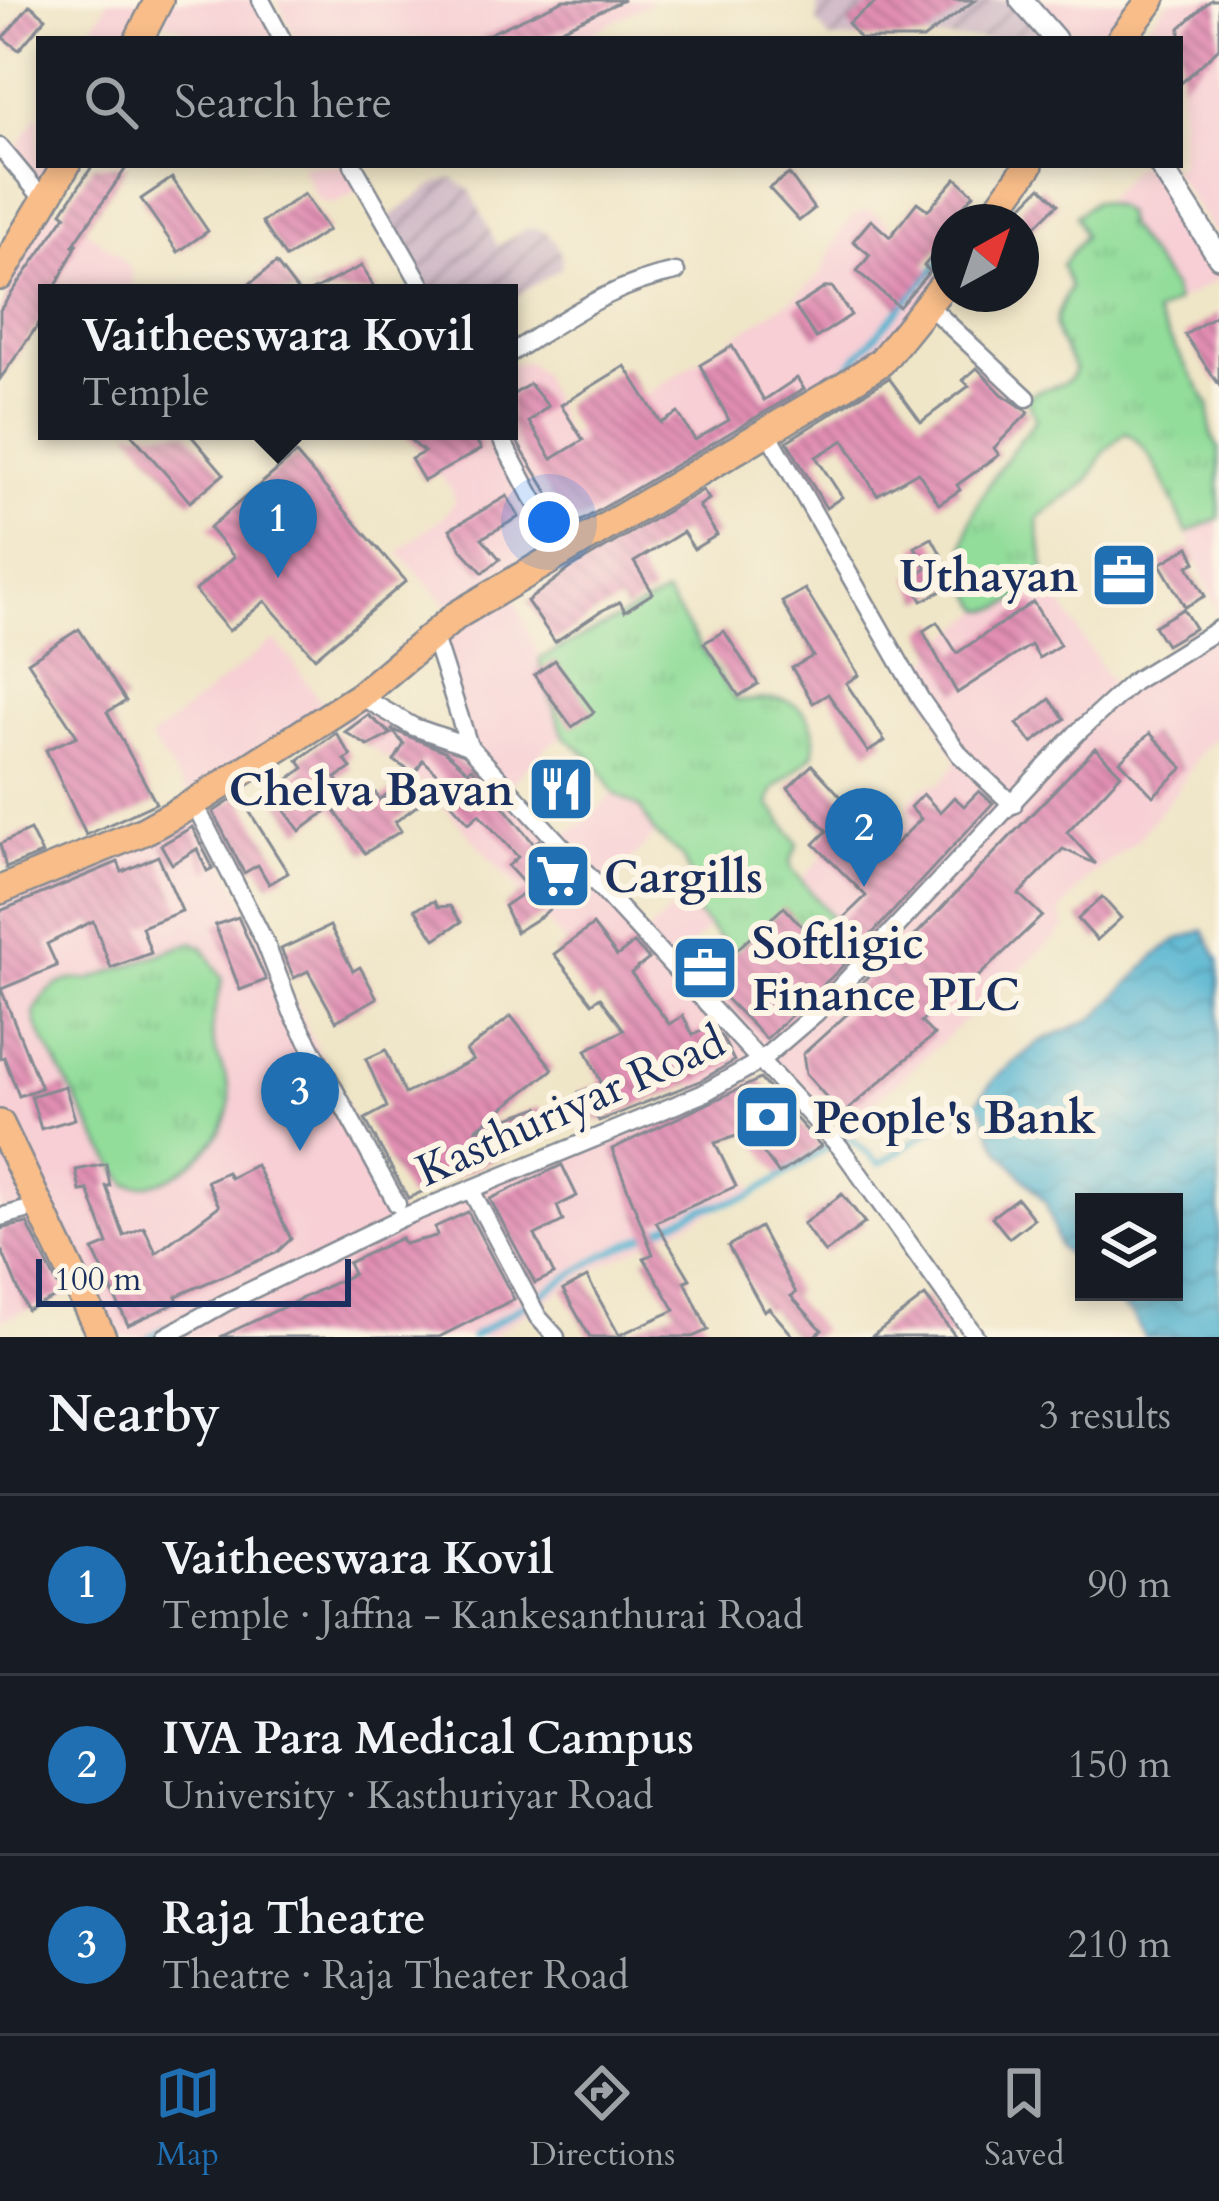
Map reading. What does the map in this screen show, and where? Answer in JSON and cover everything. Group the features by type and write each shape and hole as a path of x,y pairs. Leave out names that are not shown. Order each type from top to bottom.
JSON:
{"main road":[{"path":"140,36 158,0"},
{"path":"1123,36 1151,0"},
{"path":"0,276 65,168"},
{"path":"1001,204 1027,168"},
{"path":"0,890 144,831 194,803 360,696 433,634 562,543 767,431 881,362 931,301"},
{"path":"0,1124 102,1337"}],"street":[{"path":"261,0 280,36"},
{"path":"1021,0 1052,36"},
{"path":"0,147 45,201"},
{"path":"355,168 421,284"},
{"path":"1162,168 1219,257"},
{"path":"518,348 613,290 676,272"},
{"path":"928,305 1028,398"},
{"path":"767,431 921,700 960,755 1013,806"},
{"path":"502,440 562,543"},
{"name":"Kasthuriyar Road","path":"165,1337 319,1257 702,1094 760,1061 816,1013 1076,734 1118,695 1219,628"},
{"path":"433,634 469,746 840,1147 976,1337"},
{"path":"360,696 414,727 469,746"},
{"path":"194,803 265,942 292,1012 397,1204"},
{"path":"471,1190 538,1317 556,1337"},
{"path":"0,1217 41,1206"}],"shaded area":[{"path":"109,0 260,0 278,36 200,36 151,16 141,36 87,36"},
{"path":"277,0 654,0 587,36 295,36"},
{"path":"818,0 1021,0 1052,36 827,36 817,22"},
{"path":"1032,0 1151,0 1123,36 1053,36"},
{"path":"1170,0 1219,0 1219,240 1170,168 1183,168 1183,36 1138,36"},
{"path":"36,117 36,168 64,168 45,201 10,160"},
{"path":"302,168 355,168 367,185 339,201 317,198"},
{"path":"1132,168 1162,168 1219,257 1219,279 1176,302 1126,218 1104,202"},
{"path":"453,178 471,191 497,246 526,229 547,233 562,257 561,268 518,295 518,284 421,284 385,221 436,183"},
{"path":"45,201 117,253 132,271 133,284 38,284 38,315 0,292 0,276"},
{"path":"867,210 879,215 931,267 931,300 881,362 509,584 540,659 564,736 547,746 507,788 555,841 588,819 614,793 623,795 640,808 656,834 601,890 643,937 683,899 709,927 670,967 706,1003 740,970 781,978 816,1012 852,974 813,939 831,917 801,880 851,826 862,824 880,841 902,829 908,802 924,787 941,783 953,767 956,761 915,674 943,641 983,610 999,611 1044,576 1118,694 1219,629 1219,734 1200,753 1175,793 1138,839 1089,877 1069,901 1060,913 1065,928 831,1137 760,1061 702,1095 754,1191 597,1268 489,1337 102,1337 78,1292 0,1320 0,890 194,802 150,739 271,642 290,658 329,714 360,696 468,746 433,634 456,615 398,552 455,502 418,440 518,440 518,363 528,362 543,377 566,434 591,431 797,296 821,273 840,232 852,216","holes":["329,715 428,789 701,1094 402,1218 195,803","193,942 204,947 218,966 220,997 211,1029 230,1096 218,1137 191,1165 173,1175 78,1096 36,1025 34,1012 41,999 73,977 89,980"]},
{"path":"1219,518 1219,618 1187,533"}],"green space":[{"path":"1095,201 1125,213 1126,224 1172,287 1176,302 1155,314 1209,404 1211,434 1219,449 1219,518 1187,533 1153,462 1125,433 1105,451 1087,482 1039,517 1044,576 1010,604 984,610 969,585 966,535 988,486 1036,419 1027,398 1067,381 1075,369 1056,329 1070,288 1062,265 1084,236 1076,216"},
{"path":"666,594 735,700 785,701 802,710 812,726 813,755 773,790 769,804 798,843 792,869 832,917 781,978 741,961 683,899 693,881 682,857 656,834 640,808 614,793 595,761 564,736 541,674 540,659"},
{"path":"193,942 203,947 222,978 212,1033 229,1088 228,1113 210,1146 179,1173 144,1185 127,1184 98,1140 36,1025 34,1013 44,997 63,982 89,980"}],"water":[{"path":"1204,930 1219,960 1219,1337 1144,1337 1133,1315 1114,1301 1183,1301 1183,1193 1075,1193 1075,1259 1059,1247 1046,1203 1001,1152 979,1099 995,1078 1040,1041 1095,1018 1176,940"}],"building":[{"path":"564,0 624,0 546,36 485,36"},
{"path":"879,0 975,0 927,36 858,36 848,23"},
{"path":"1211,0 1219,0 1219,48 1183,81 1183,36 1180,28"},
{"path":"30,5 46,18 19,50 3,38"},
{"path":"91,168 126,168 72,247 78,243 57,284 38,284 38,325 0,379 0,310 66,215 62,212"},
{"path":"789,174 814,209 799,221 769,188"},
{"path":"172,178 208,231 178,252 141,199"},
{"path":"956,178 974,194 965,204 933,204"},
{"path":"1041,187 1058,204 1039,222 1039,204 1024,204"},
{"path":"304,194 328,230 286,258 262,222"},
{"path":"917,202 928,210 931,207 931,257 924,266 930,271 899,307 857,271 870,255 853,241 871,220 890,237"},
{"path":"276,263 292,284 249,284"},
{"path":"362,266 372,284 325,284"},
{"path":"832,287 851,315 816,338 795,307"},
{"path":"1219,313 1219,385 1185,335"},
{"path":"732,346 764,400 797,378 804,389 581,521 563,517 517,440 518,391 530,384 548,406 529,422 552,459 583,440 561,405 625,366 661,423 678,413 695,440 729,420 700,365"},
{"path":"977,368 1002,394 1029,412 994,448 999,455 939,504 918,472 877,495 844,440 816,457 842,497 826,508 787,441 889,378 921,422 969,386 963,380"},
{"path":"137,440 195,440 224,474 190,502"},
{"path":"410,440 476,440 481,449 424,481 411,459 424,452"},
{"path":"296,454 406,581 315,658 265,601 229,631 195,591 234,557 209,528"},
{"path":"703,490 709,499 699,506 717,535 694,549 683,532 634,562 653,593 625,611 620,602 599,612 555,642 527,601 571,568"},
{"path":"507,496 519,517 482,538 500,559 483,573 450,529"},
{"path":"932,538 957,583 922,601 909,577 927,568 915,547"},
{"path":"1189,547 1196,562 1188,566 1205,596 1185,607 1160,564"},
{"path":"805,589 859,675 846,683 885,741 868,752 828,694 813,703 792,668 813,656 782,602"},
{"path":"1033,602 1060,645 1039,658 1031,645 957,693 923,631 937,622 957,653"},
{"path":"1183,609 1195,628 1166,645 1154,626"},
{"path":"79,629 126,701 107,712 156,803 86,835 46,750 77,736 28,662"},
{"path":"724,631 758,684 739,696 704,643"},
{"path":"555,660 594,712 572,727 534,675"},
{"path":"1050,699 1065,719 1032,743 1017,724"},
{"path":"368,715 391,734 368,746 345,732"},
{"path":"391,729 445,751 468,771 472,768 534,844 539,840 577,882 543,915 516,932 504,906 529,889 508,866 518,857 479,814 469,823 443,794 451,786 423,760 415,774 394,761 404,744"},
{"path":"336,733 351,756 345,760 351,768 336,778 355,805 375,792 380,800 401,783 418,805 395,822 401,831 365,853 332,807 300,831 271,792 304,768 298,760"},
{"path":"1150,733 1183,768 1153,796 1120,761"},
{"path":"1095,748 1121,774 1067,832 1096,864 1063,849 1019,894 1042,916 962,992 956,986 921,1022 934,1035 842,1115 806,1074 803,1054 865,998 856,989 881,962 886,966"},
{"path":"812,765 845,801 839,806 885,854 921,819 910,807 923,794 940,812 954,797 964,806 979,791 993,803 837,972 766,1039 692,964 721,937 734,952 784,907 805,930 818,916 832,929 866,896 814,844 827,831 788,788"},
{"path":"239,795 288,873 269,884 258,865 244,873 213,812"},
{"path":"192,827 213,868 207,871 197,849 172,864 161,845"},
{"path":"30,830 42,854 6,868 0,844"},
{"path":"158,856 182,911 142,927 151,953 111,968 93,921 47,944 57,966 1,989 41,1088 19,1096 4,1057 0,1059 0,911 118,862 122,872"},
{"path":"1102,897 1121,918 1097,940 1078,919"},
{"path":"434,901 438,907 450,906 461,922 435,939 415,909"},
{"path":"238,917 266,980 240,990 215,925"},
{"path":"593,925 617,956 634,943 649,959 631,973 669,1024 683,1016 693,1035 711,1026 734,1061 700,1081 599,1121 579,1092 602,1084 586,1050 624,1030 600,997 592,1003 554,954"},
{"path":"330,926 353,971 360,967 377,998 336,1021 308,971 294,978 281,949"},
{"path":"511,1016 553,1069 475,1130 539,1107 552,1133 408,1198 365,1119 387,1107 366,1059 386,1050 405,1094 473,1060 466,1051"},
{"path":"760,1079 821,1146 779,1174 748,1132 715,1143 736,1186 656,1222 690,1279 685,1281 708,1330 692,1337 590,1337 563,1290 587,1277 619,1335 675,1310 644,1258 653,1254 612,1149"},
{"path":"65,1086 75,1119 41,1129 31,1096"},
{"path":"106,1164 110,1186 106,1186 124,1236 144,1227 156,1253 219,1206 207,1181 227,1172 230,1178 256,1165 291,1239 276,1253 176,1296 178,1302 128,1325 93,1250 108,1244 88,1190 80,1191 76,1170"},
{"path":"562,1165 577,1196 557,1206 563,1221 535,1235 554,1274 535,1283 490,1199"},
{"path":"842,1194 865,1223 825,1253 803,1224"},
{"path":"1017,1198 1034,1219 1009,1238 992,1217"},
{"path":"468,1212 514,1299 439,1337 220,1337 353,1274 348,1263 401,1238 404,1244 437,1236 435,1227"},
{"path":"27,1223 62,1294 27,1310 0,1246 0,1229"},
{"path":"760,1227 796,1293 791,1296 822,1330 813,1337 794,1337 769,1308 764,1311 728,1246"},
{"path":"925,1296 956,1337 871,1337"}],"waterway":[{"path":"847,368 931,272"},
{"path":"842,1139 852,1139 880,1164 968,1105 987,1104"},
{"path":"472,1337 602,1256 702,1209 749,1197 830,1146"},
{"path":"149,1337 165,1328"}],"place":[{"name":"Uthayan","path":"1124,575"},
{"name":"Vaitheeswara Kovil","path":"278,578"},
{"name":"Chelva Bavan","path":"561,789"},
{"name":"Cargills","path":"558,876"},
{"name":"IVA Para Medical Campus","path":"864,887"},
{"name":"Softligic Finance PLC","path":"705,968"},
{"name":"People's Bank","path":"767,1117"},
{"name":"Raja Theatre","path":"300,1151"}]}
